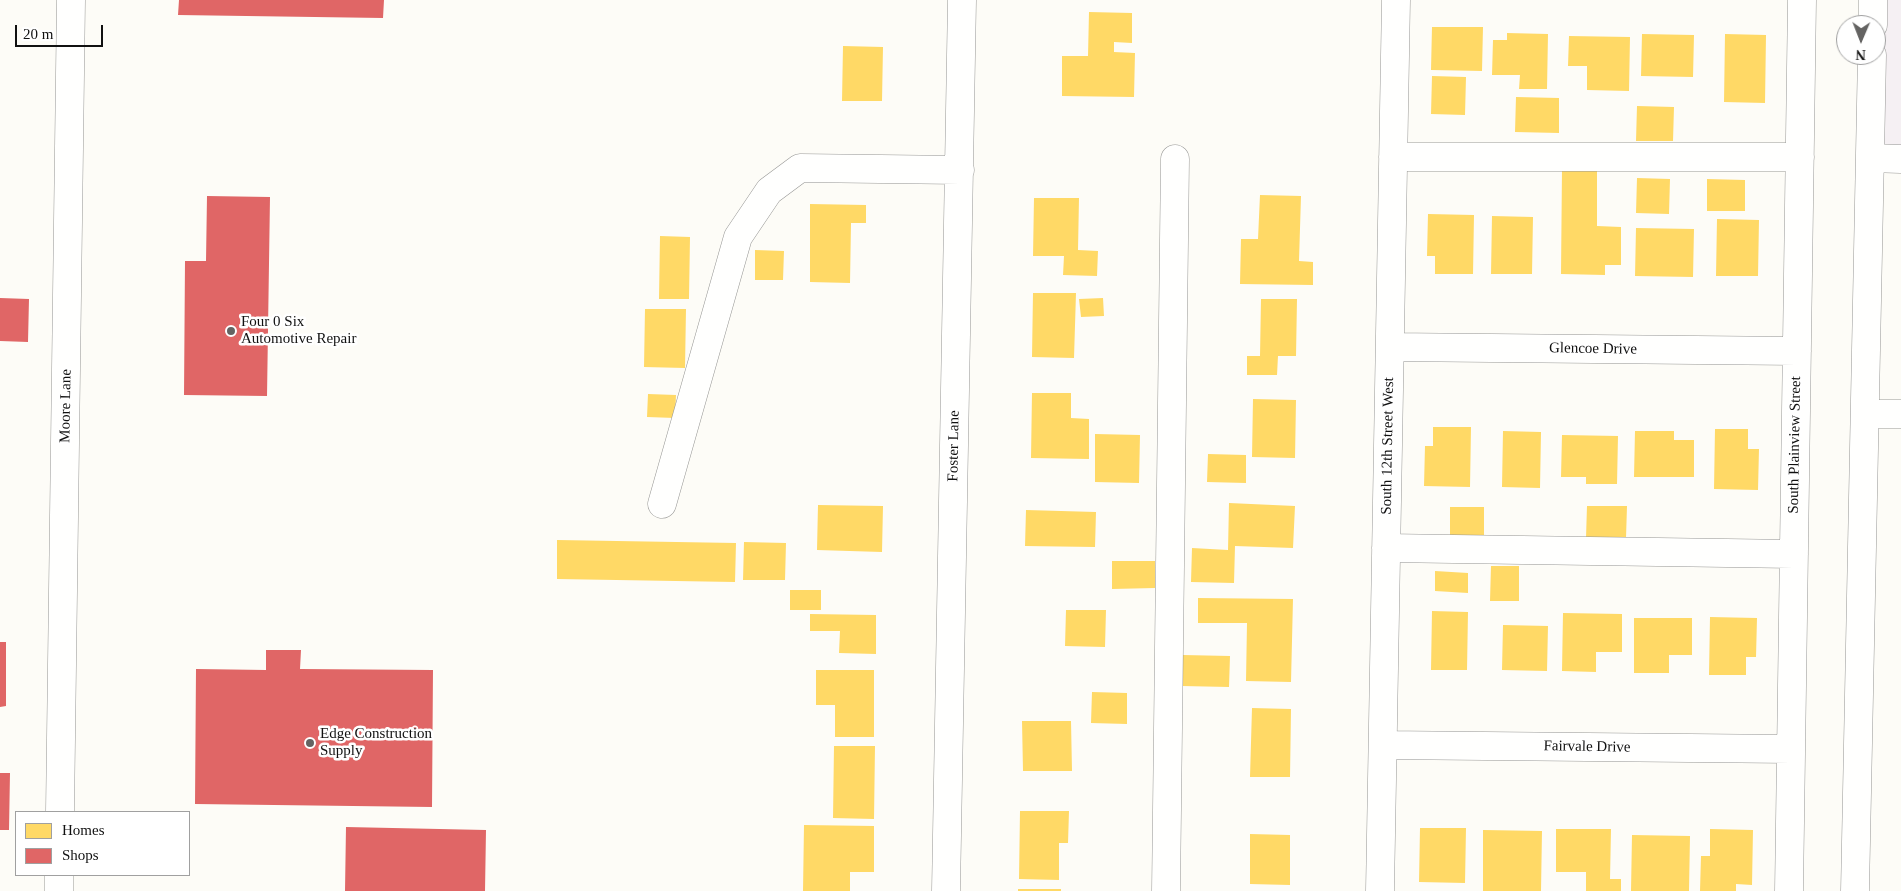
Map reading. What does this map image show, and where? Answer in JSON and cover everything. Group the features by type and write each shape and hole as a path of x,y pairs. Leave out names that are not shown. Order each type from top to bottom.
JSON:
{"street":[{"name":"Moore Lane","path":"60,811 71,0"},
{"name":"Foster Lane","path":"946,891 962,0"},
{"name":"South 12th Street West","path":"1380,891 1396,0"},
{"name":"South Plainview Street","path":"1789,891 1802,0"},
{"path":"1873,0 1873,15"},
{"path":"1854,891 1866,414 1872,65"},
{"path":"1393,157 1800,157"},
{"path":"1870,158 1901,159"},
{"path":"1166,891 1175,159"},
{"path":"662,504 738,237 769,191 800,168 960,170"},
{"name":"Glencoe Drive","path":"1390,347 1797,351"},
{"path":"1866,414 1901,414"},
{"path":"1386,548 1794,554"},
{"name":"Fairvale Drive","path":"1383,745 1791,749"},
{"path":"59,876 59,891"}],"shaded area":[{"path":"1873,0 1901,0 1901,159 1870,158 1875,65 1886,65 1886,15 1874,15"}],"building: Homes":[{"path":"1089,12 1132,13 1132,43 1114,42 1114,52 1135,53 1134,97 1062,96 1062,56 1088,56"},
{"path":"1432,27 1483,27 1482,71 1431,70"},
{"path":"1507,33 1548,34 1547,89 1519,89 1520,75 1492,75 1493,40 1507,40"},
{"path":"1642,34 1694,35 1693,77 1641,76"},
{"path":"1725,34 1766,35 1765,103 1724,102"},
{"path":"1569,36 1630,37 1629,91 1587,90 1587,66 1568,66"},
{"path":"843,46 883,47 882,101 842,101"},
{"path":"1432,76 1466,77 1465,115 1431,114"},
{"path":"1516,97 1559,98 1559,133 1515,132"},
{"path":"1637,106 1674,107 1673,141 1636,141"},
{"path":"1562,168 1597,168 1597,226 1621,227 1621,265 1605,265 1605,275 1561,274"},
{"path":"1637,178 1670,179 1669,214 1636,213"},
{"path":"1707,179 1745,180 1745,211 1707,211"},
{"path":"1260,195 1301,196 1299,261 1313,262 1313,285 1240,284 1241,239 1258,239"},
{"path":"1034,198 1079,198 1078,250 1098,251 1097,276 1063,275 1064,256 1033,256"},
{"path":"810,204 866,205 866,223 851,223 850,283 810,282"},
{"path":"1428,214 1474,215 1473,274 1435,274 1435,256 1427,256"},
{"path":"1492,216 1533,217 1532,274 1491,274"},
{"path":"1717,219 1759,220 1758,276 1716,276"},
{"path":"1636,228 1694,229 1693,277 1635,276"},
{"path":"660,236 690,237 689,299 659,299"},
{"path":"755,250 784,251 783,280 755,280"},
{"path":"1033,293 1076,293 1074,358 1032,357"},
{"path":"1103,298 1104,316 1081,317 1079,299"},
{"path":"1261,299 1297,299 1296,356 1278,356 1277,375 1247,375 1247,356 1260,356"},
{"path":"645,309 686,309 685,368 644,367"},
{"path":"1032,393 1071,393 1071,418 1089,419 1089,459 1031,458"},
{"path":"648,394 676,395 675,418 647,417"},
{"path":"1253,399 1296,400 1295,458 1252,457"},
{"path":"1433,427 1471,427 1470,487 1424,486 1425,446 1433,446"},
{"path":"1715,429 1748,429 1748,449 1759,449 1758,490 1714,489"},
{"path":"1503,431 1541,432 1540,488 1502,487"},
{"path":"1635,431 1674,431 1674,440 1694,440 1694,477 1634,477"},
{"path":"1095,434 1140,435 1139,483 1095,482"},
{"path":"1562,435 1618,436 1617,484 1586,484 1586,477 1561,477"},
{"path":"1208,454 1246,455 1246,483 1207,482"},
{"path":"1229,503 1295,506 1293,548 1235,546 1234,583 1191,582 1192,548 1228,550"},
{"path":"818,505 883,506 882,552 817,550"},
{"path":"1587,506 1627,506 1626,538 1586,538"},
{"path":"1450,507 1484,507 1484,537 1450,538"},
{"path":"1026,510 1096,512 1095,547 1025,546"},
{"path":"557,540 736,543 735,582 557,579"},
{"path":"744,542 786,543 785,580 743,580"},
{"path":"1112,561 1155,561 1155,588 1112,589"},
{"path":"1491,566 1519,566 1519,601 1490,601"},
{"path":"1435,571 1468,573 1468,593 1435,591"},
{"path":"790,590 821,590 821,610 790,610"},
{"path":"1198,598 1293,599 1291,682 1246,681 1247,623 1198,623"},
{"path":"1066,610 1106,610 1105,647 1065,646"},
{"path":"1432,611 1468,612 1467,670 1431,670"},
{"path":"1563,613 1622,614 1622,652 1596,652 1596,672 1562,671"},
{"path":"810,614 876,615 876,654 839,653 840,631 810,631"},
{"path":"1710,617 1757,618 1756,657 1746,657 1746,675 1709,675"},
{"path":"1634,618 1692,618 1692,655 1669,655 1669,673 1634,673"},
{"path":"1503,625 1548,626 1547,671 1502,670"},
{"path":"1183,655 1230,656 1229,687 1182,686"},
{"path":"816,670 874,670 874,737 835,737 835,705 816,705"},
{"path":"1092,692 1127,693 1127,724 1091,723"},
{"path":"1252,708 1291,709 1290,777 1250,777"},
{"path":"1022,721 1071,721 1072,771 1023,771"},
{"path":"834,746 875,746 874,819 833,818"},
{"path":"1020,811 1069,811 1068,843 1059,843 1059,880 1019,879"},
{"path":"804,825 874,826 874,872 850,872 850,891 803,891"},
{"path":"1420,828 1466,828 1465,883 1419,882"},
{"path":"1556,829 1611,829 1610,879 1621,879 1621,891 1586,891 1586,872 1556,872"},
{"path":"1710,829 1753,830 1752,885 1736,884 1736,891 1700,891 1701,856 1710,856"},
{"path":"1483,830 1542,831 1541,891 1483,891"},
{"path":"1250,834 1290,835 1290,885 1250,884"},
{"path":"1632,835 1690,836 1689,891 1631,891"},
{"path":"1018,889 1061,889 1061,891 1018,891"}],"building: Shops":[{"path":"179,0 384,0 383,18 178,15"},
{"path":"207,196 270,197 267,396 184,395 185,261 206,261"},
{"path":"0,298 29,299 28,342 0,341"},
{"path":"0,642 6,642 6,706 0,707"},
{"path":"266,650 301,650 300,669 433,670 432,807 195,804 196,669 266,670"},
{"path":"0,773 10,773 9,830 0,830"},
{"path":"346,827 486,830 485,891 345,891"}],"place":[{"name":"Four 0 Six Automotive Repair","path":"231,331"},
{"name":"Edge Construction Supply","path":"310,743"}]}
